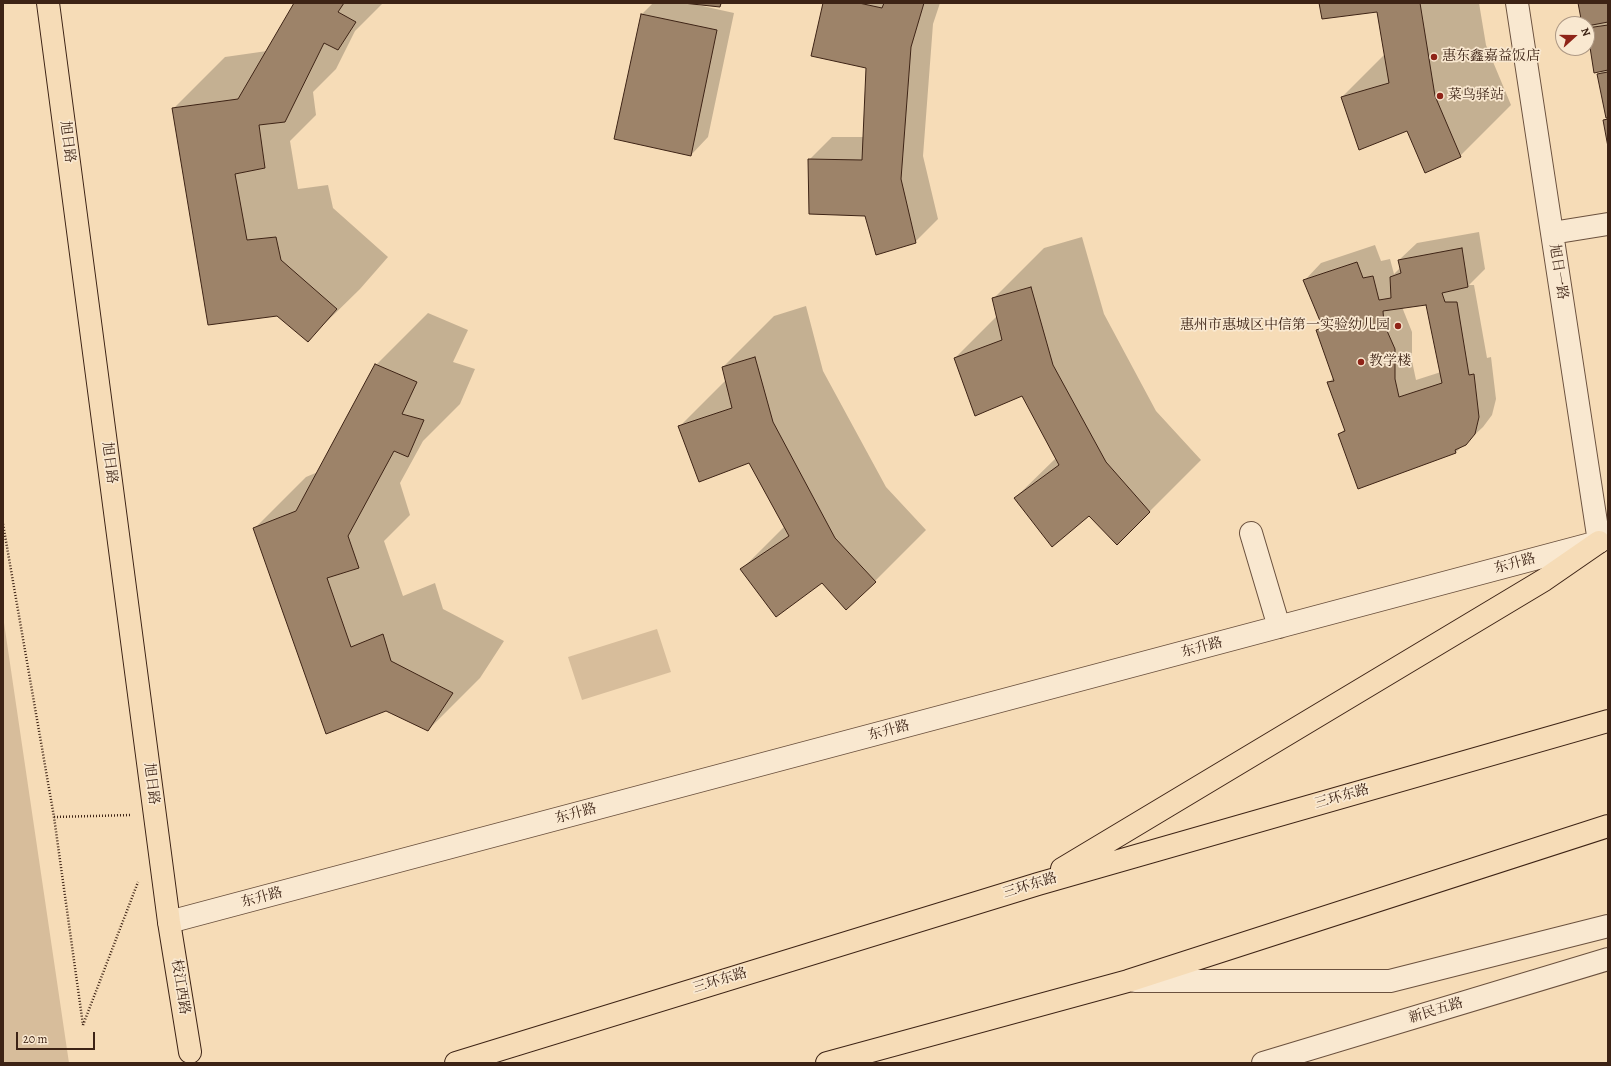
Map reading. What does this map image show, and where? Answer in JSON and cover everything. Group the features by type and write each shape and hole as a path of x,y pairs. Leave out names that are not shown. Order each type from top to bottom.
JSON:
{"main road":[{"name":"旭日路","path":"48,3 169,922"},
{"path":"1038,884 1605,542"},
{"name":"三环东路","path":"456,1063 1038,884 1608,721"},
{"path":"827,1063 1128,981 1608,826"},
{"name":"枝江西路","path":"169,922 190,1052"}],"street":[{"name":"旭日一路","path":"1517,3 1552,233 1605,542"},
{"path":"1552,233 1608,224"},
{"path":"1251,533 1279,627"},
{"name":"东升路","path":"169,922 1279,627 1605,542"},
{"path":"1128,981 1390,981 1608,926"},
{"name":"新民五路","path":"1263,1063 1608,959"}],"path":[{"path":"3,524 54,817 83,1025 138,881"},
{"path":"54,817 155,815"}],"shaded area":[{"path":"3,616 69,1063 3,1063"},
{"path":"657,629 671,672 582,700 568,657"}],"building":[{"path":"294,3 344,3 338,12 356,22 338,50 324,43 285,122 259,125 265,168 235,174 247,240 276,237 281,260 337,309 308,342 277,316 208,325 172,108 238,99"},
{"path":"683,3 721,3 720,7"},
{"path":"823,3 859,3 882,8 884,3 924,3 911,47 901,179 916,243 876,255 865,216 809,214 808,159 862,160 866,68 811,56"},
{"path":"1319,3 1420,3 1435,96 1461,157 1425,173 1407,131 1359,150 1341,97 1389,83 1377,12 1322,19"},
{"path":"1578,3 1608,3 1608,22 1595,24 1595,16 1580,16"},
{"path":"641,14 717,30 691,156 614,139"},
{"path":"1608,25 1608,70 1594,73 1591,56 1595,56 1595,27"},
{"path":"1608,72 1608,118 1606,118 1597,74"},
{"path":"1608,119 1608,147 1603,120"},
{"name":"教学楼","path":"1462,248 1468,287 1442,293 1445,302 1457,302 1469,375 1474,374 1479,417 1475,434 1466,445 1455,450 1456,453 1358,489 1338,434 1345,431 1327,382 1334,381 1316,330 1323,328 1303,280 1357,262 1363,278 1373,276 1379,300 1391,298 1390,277 1401,273 1398,260","holes":["1426,305 1442,383 1399,397 1395,379 1395,349 1384,324 1383,311"]},
{"path":"1031,287 1053,365 1106,462 1150,512 1117,545 1089,516 1052,547 1014,498 1059,465 1022,396 975,416 954,358 1002,340 992,298"},
{"path":"755,357 773,422 835,538 876,582 846,610 822,583 776,617 740,569 789,536 749,463 699,482 678,426 732,408 722,367"},
{"path":"375,364 417,382 402,414 424,420 408,457 394,451 348,536 359,568 327,578 351,647 383,634 391,661 453,693 428,731 386,711 326,734 253,528 296,511"}],"place":[{"name":"惠东鑫嘉益饭店","path":"1434,57"},
{"name":"菜鸟驿站","path":"1440,96"},
{"name":"惠州市惠城区中信第一实验幼儿园","path":"1398,326"},
{"name":"教学楼","path":"1361,362"}]}
